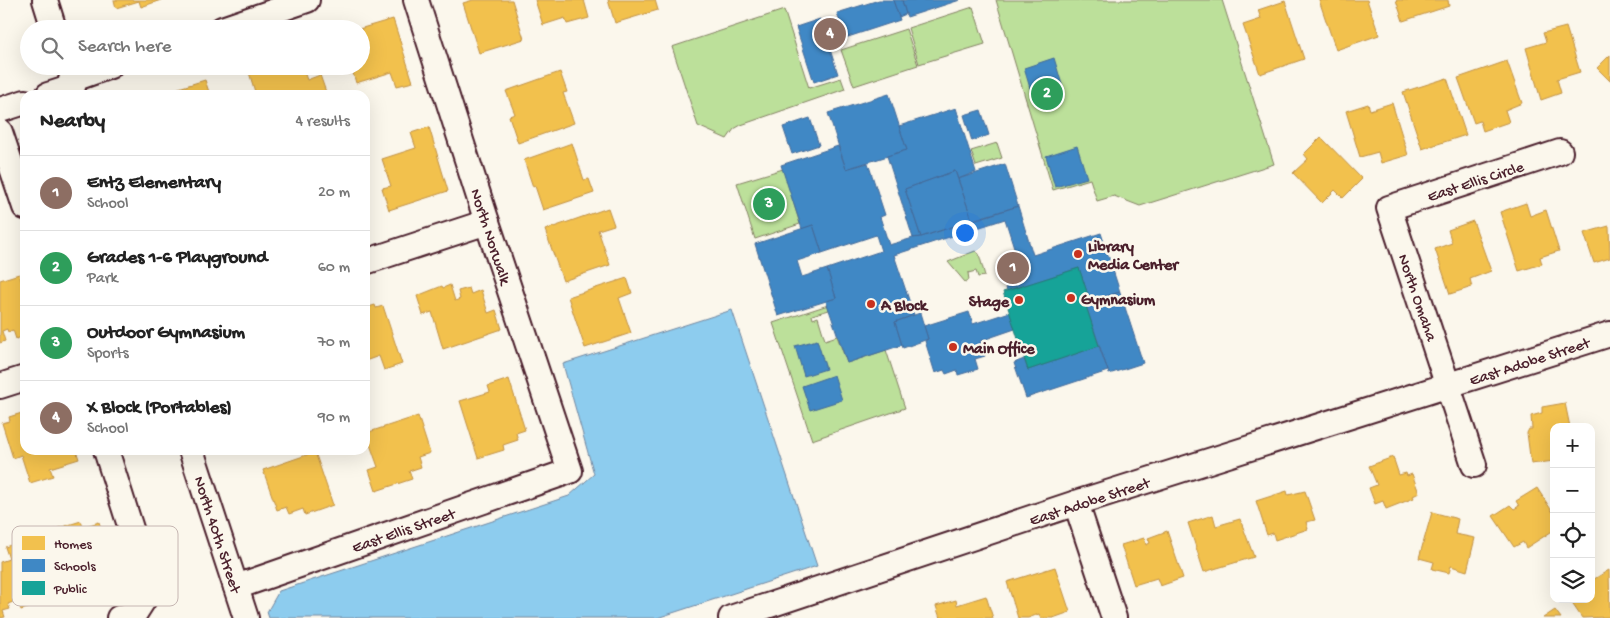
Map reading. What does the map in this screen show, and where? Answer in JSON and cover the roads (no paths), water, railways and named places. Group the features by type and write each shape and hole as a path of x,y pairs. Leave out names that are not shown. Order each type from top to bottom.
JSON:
{"street":[{"path":"45,0 51,20"},
{"path":"248,20 307,0"},
{"name":"North Norwalk","path":"416,0 487,222 570,471"},
{"path":"57,90 88,75"},
{"path":"0,110 20,104"},
{"path":"0,132 20,191"},
{"name":"East Ellis Circle","path":"1389,208 1560,152"},
{"name":"North Omaha","path":"1389,208 1449,386"},
{"path":"370,260 487,222"},
{"name":"East Adobe Street","path":"731,618 1076,504 1610,334"},
{"path":"0,386 20,380"},
{"name":"East Adobe Street","path":"1449,386 1474,465"},
{"path":"108,455 130,526"},
{"name":"North 40th Street","path":"193,455 246,618"},
{"name":"East Ellis Street","path":"236,587 570,471"},
{"path":"1076,504 1114,618"},
{"path":"119,618 135,613 140,606"}],"water":[{"path":"732,310 817,566 657,618 269,618 267,612 279,591 569,496 594,474 563,364"}],"place":[{"name":"X Block (Portables)","path":"830,34"},
{"name":"Grades 1-6 Playground","path":"1047,94"},
{"name":"Outdoor Gymnasium","path":"769,204"},
{"name":"Library Media Center","path":"1078,254"},
{"name":"Entz Elementary","path":"1013,268"},
{"name":"Gymnasium","path":"1071,298"},
{"name":"Stage","path":"1019,300"},
{"name":"A Block","path":"871,304"},
{"name":"Main Office","path":"953,347"}]}
